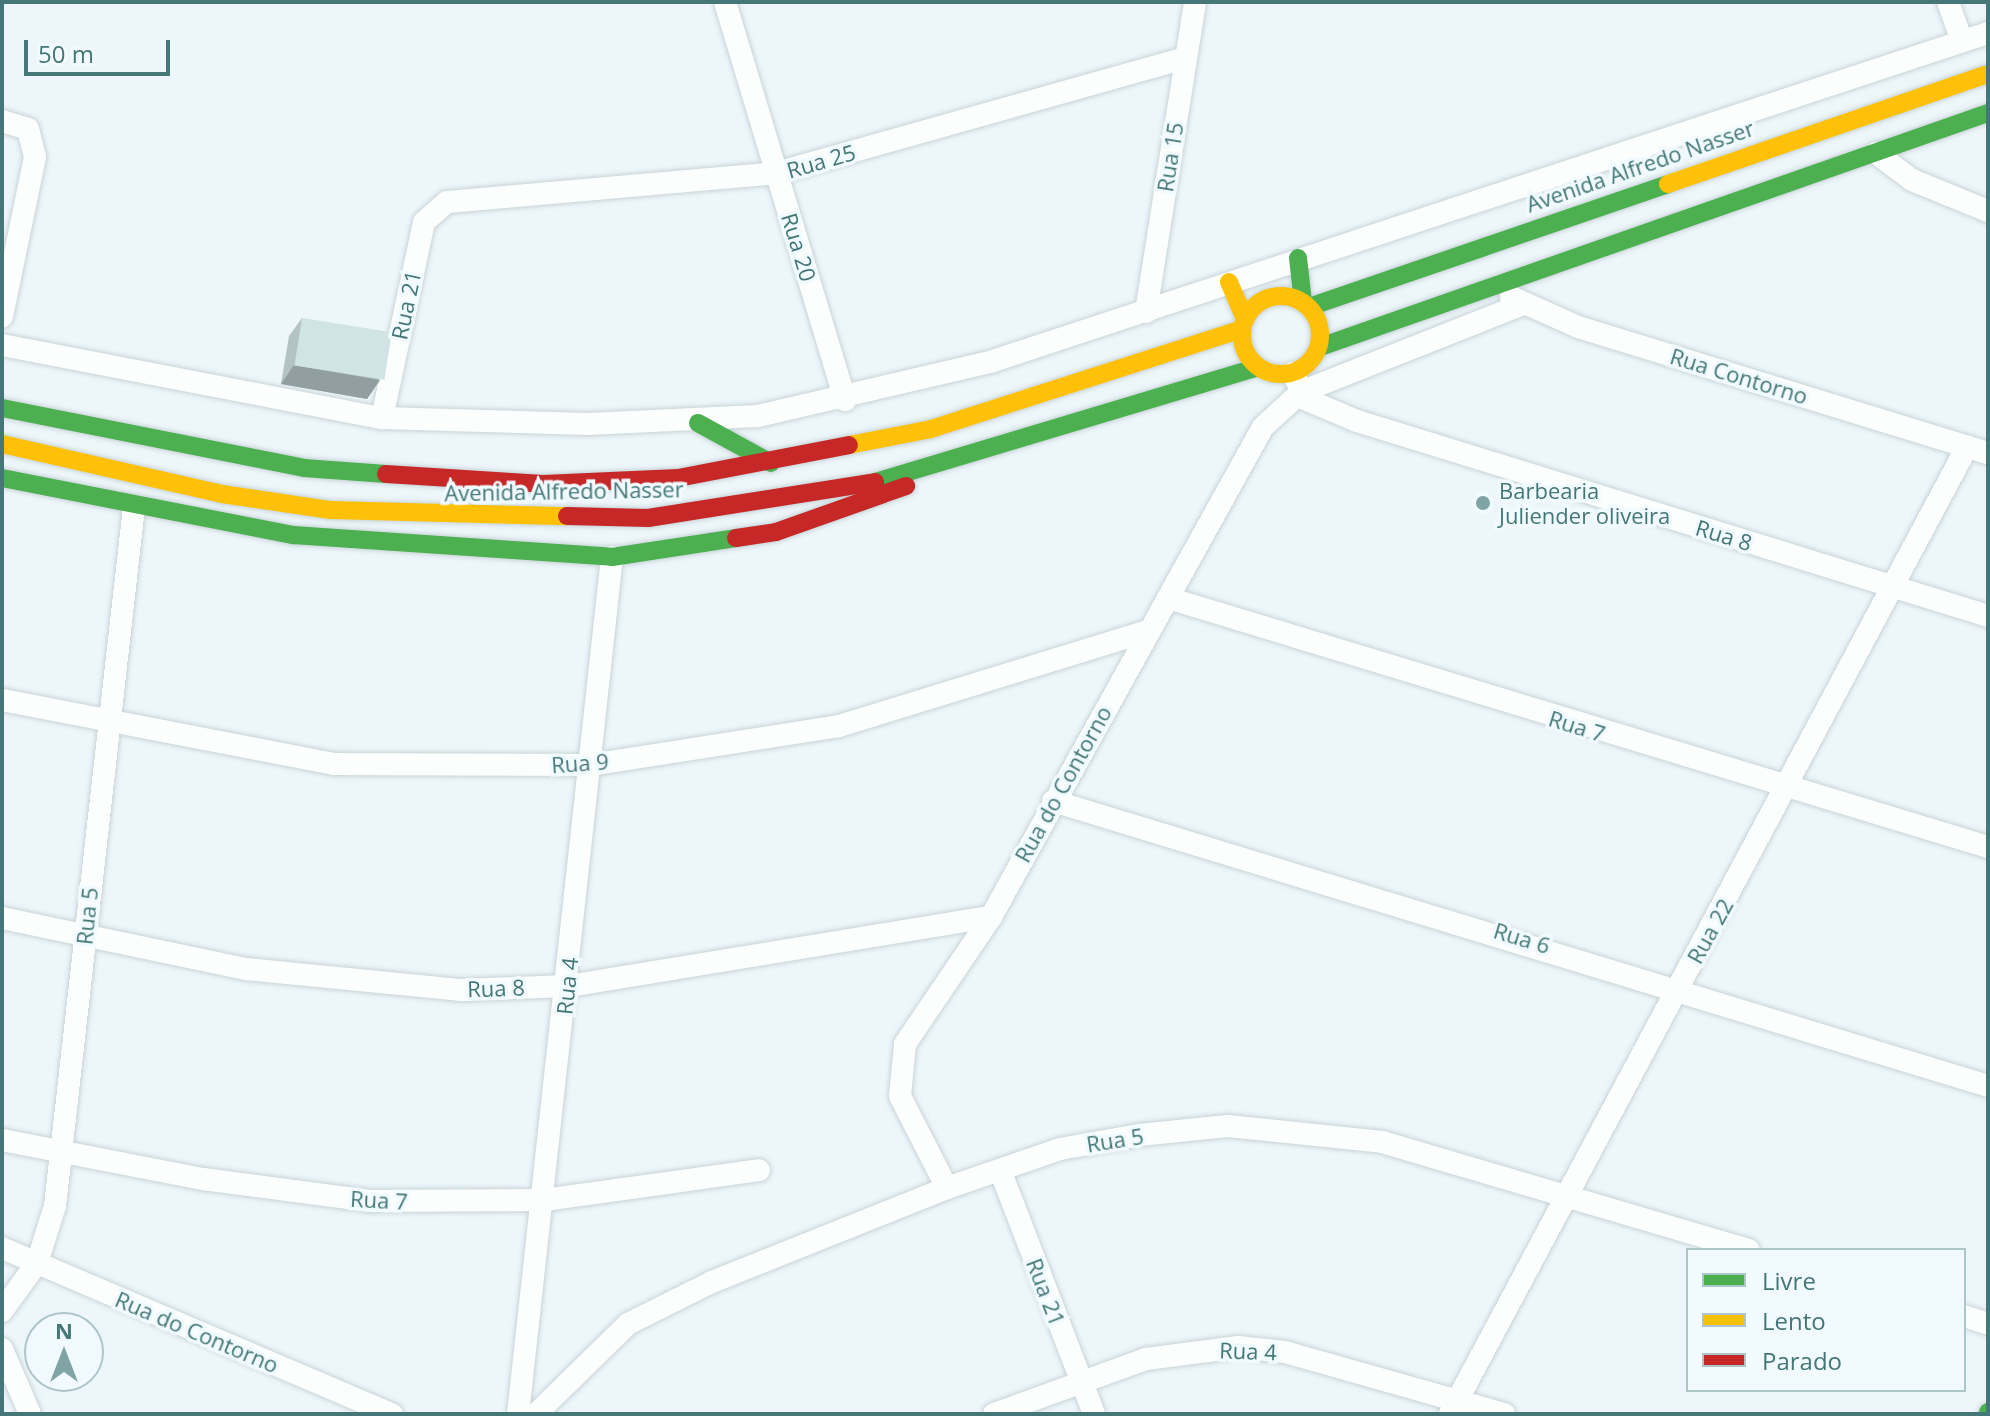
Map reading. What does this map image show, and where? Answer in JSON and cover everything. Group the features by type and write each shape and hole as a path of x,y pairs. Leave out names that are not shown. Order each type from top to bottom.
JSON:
{"main road":[{"name":"Avenida Alfredo Nasser","path":"1306,304 1988,74"},
{"path":"1229,282 1258,367 1297,383 1320,347 1988,113"},
{"path":"1298,258 1306,304 1320,347"},
{"path":"1244,324 1264,300 1306,304"},
{"name":"Avenida Alfredo Nasser","path":"2,408 208,453 430,480 663,478 771,463 931,429 1244,324"},
{"name":"Avenida Alfredo Nasser","path":"2,444 331,510 536,519 756,507 946,463 1258,367"},
{"path":"698,423 771,463"},
{"path":"47,487 55,456"},
{"path":"2,478 134,507 373,545 612,557 776,532 890,494 946,463"}],"street":[{"name":"Rua 20","path":"725,2 845,400"},
{"name":"Rua 15","path":"1146,312 1195,2"},
{"path":"1948,2 1962,41"},
{"path":"2,345 382,418 698,423 845,400 1146,312 1298,258 1988,33"},
{"name":"Rua 25","path":"447,202 776,173 1185,58"},
{"path":"2,121 33,137 34,171 2,317"},
{"path":"1876,153 1912,180 1988,211"},
{"name":"Rua 21","path":"382,418 424,222 447,202"},
{"name":"Rua Contorno","path":"1498,283 1521,305 1978,450"},
{"path":"1297,383 1521,305"},
{"name":"Rua 8","path":"1297,383 1357,421 1988,616"},
{"name":"Rua do Contorno","path":"947,1188 914,1133 898,1071 905,1044 991,917 1263,427 1297,383"},
{"name":"Rua 22","path":"1454,1407 1565,1194 1791,788 1892,587 1978,450"},
{"name":"Rua 5","path":"2,1311 37,1263 55,1206 134,507"},
{"name":"Rua 4","path":"518,1414 568,986 612,557"},
{"name":"Rua 7","path":"1168,598 1988,847"},
{"name":"Rua 9","path":"2,700 334,764 590,765 839,726 1148,631"},
{"name":"Rua 6","path":"1053,801 1679,988 1988,1086"},
{"name":"Rua 8","path":"2,918 246,969 368,985 568,986 991,917"},
{"name":"Rua 5","path":"536,1414 608,1342 649,1312 947,1188 1060,1149 1228,1126 1382,1142 1741,1248"},
{"name":"Rua 7","path":"2,1140 370,1201 544,1200 759,1170"},
{"name":"Rua 21","path":"1000,1170 1094,1414"},
{"name":"Rua do Contorno","path":"2,1248 392,1414"},
{"path":"1966,1317 1988,1324"},
{"name":"Rua 4","path":"994,1414 1080,1379 1146,1359 1238,1347 1285,1352 1454,1407 1504,1414"},
{"path":"2,1349 30,1414"}],"building":[{"path":"302,318 392,332 384,380 294,365"}],"traffic: fast":[{"path":"1320,347 1988,113"},
{"path":"1309,307 1668,184"},
{"path":"1298,258 1303,302"},
{"path":"875,482 1258,367"},
{"path":"2,408 304,468 386,474"},
{"path":"698,423 771,463"},
{"path":"2,478 293,535 612,557 736,538"}],"traffic: slow":[{"path":"1668,184 1988,74"},
{"path":"1229,282 1245,319"},
{"path":"1273,296 1289,296 1303,302 1314,313 1320,335 1314,357 1303,368 1289,374 1273,374 1259,368 1248,357 1242,343 1242,327 1248,313 1259,302 1273,296"},
{"path":"849,445 931,429 1242,329"},
{"path":"2,444 222,494 331,510 567,516"}],"traffic: jam":[{"path":"386,474 543,484 678,478 849,445"},
{"path":"567,516 648,518 875,482"},
{"path":"736,538 776,532 906,486"}],"place":[{"name":"Barbearia Juliender oliveira","path":"1483,503"}]}
